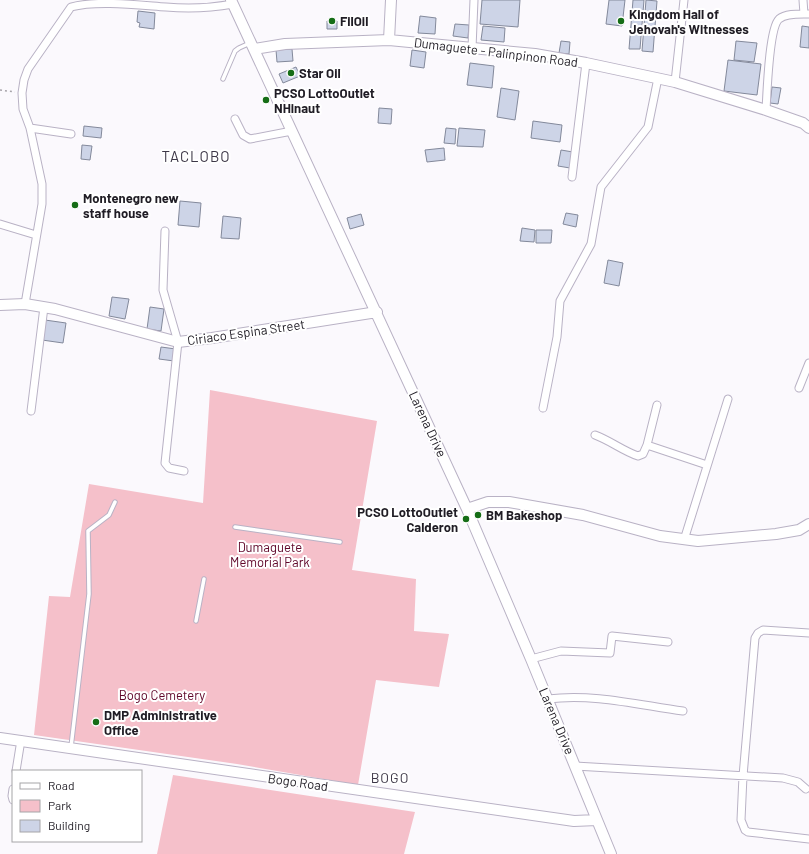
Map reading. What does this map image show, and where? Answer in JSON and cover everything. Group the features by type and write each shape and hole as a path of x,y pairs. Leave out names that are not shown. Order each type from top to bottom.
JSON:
{"main road":[{"path":"389,40 390,0"},
{"name":"Larena Drive","path":"232,2 467,509 576,766 611,854"},
{"name":"Dumaguete - Palinpinon Road","path":"253,46 389,40 535,54 675,82 766,110 803,123 809,128"},
{"name":"Ciriaco Espina Street","path":"0,305 25,304 55,309 178,342 377,312"},
{"path":"467,509 488,502 509,502 595,517 642,531 684,540 710,541 776,534 799,530 809,524"},
{"name":"Bogo Road","path":"0,738 71,747 293,781 574,821 597,820"}],"street":[{"path":"472,48 474,0"},
{"path":"675,82 684,0"},
{"path":"766,110 772,41 776,23 780,18 806,14 803,0"},
{"path":"25,304 36,235 41,217 42,184 30,128 23,109 22,93 24,80 28,69 71,7 76,4 93,1 167,7 214,8 232,2"},
{"path":"572,177 586,63"},
{"path":"543,408 557,336 560,301 591,244 601,187 648,127 658,78"},
{"path":"235,119 243,135 250,139 292,131"},
{"path":"30,128 71,134"},
{"path":"0,224 36,235"},
{"path":"165,231 163,290 178,342 165,463 169,468 184,471"},
{"path":"31,411 44,307"},
{"path":"799,388 809,363"},
{"path":"684,540 728,399"},
{"path":"595,436 607,440 638,456 643,454 647,445 657,405"},
{"path":"647,445 707,465"},
{"path":"809,633 764,630 755,638 743,776 741,820 745,830 748,832 809,839"},
{"path":"531,659 561,652 610,653 612,636 668,642"},
{"path":"548,699 586,697 683,711"},
{"path":"16,770 21,740"},
{"path":"576,766 792,780 798,782 806,789"}],"lane":[{"path":"223,79 235,51 239,48 253,46"},
{"path":"71,747 89,594 88,531 109,515 114,502"},
{"path":"235,527 340,542"},
{"path":"196,621 204,579"}],"path":[{"path":"0,90 22,93"}],"green space":[{"name":"Dumaguete Memorial Park","path":"210,390 377,421 352,570 416,579 414,631 449,634 439,687 376,680 358,785 237,764 34,735 49,596 70,597 89,484 203,503"},
{"path":"173,775 415,812 404,854 157,854"}],"building":[{"path":"482,0 520,0 518,27 480,24"},
{"path":"609,0 625,0 622,26 606,24"},
{"path":"633,0 644,0 640,49 629,49"},
{"path":"646,0 657,1 653,52 642,51"},
{"path":"138,11 155,13 154,29 139,27 140,23 137,22"},
{"path":"420,16 436,18 435,34 418,33"},
{"path":"327,21 337,21 337,29 327,29"},
{"path":"455,24 469,25 468,38 453,36"},
{"path":"483,26 505,28 504,42 481,40"},
{"path":"802,26 809,27 809,48 800,47"},
{"path":"561,41 570,42 569,54 559,53"},
{"path":"736,41 757,43 754,62 734,60"},
{"path":"292,49 293,61 277,62 276,50"},
{"path":"412,50 426,52 424,68 410,66"},
{"path":"728,60 761,64 757,95 724,91"},
{"path":"470,63 494,66 492,88 467,85"},
{"path":"296,67 300,76 283,83 279,74"},
{"path":"772,87 781,88 778,104 770,103"},
{"path":"501,88 519,91 515,120 497,117"},
{"path":"379,108 392,109 391,124 378,123"},
{"path":"533,121 562,125 560,142 531,138"},
{"path":"84,126 102,128 101,138 83,136"},
{"path":"446,128 456,129 455,144 444,143"},
{"path":"459,128 485,130 483,147 457,146"},
{"path":"82,145 92,146 90,160 81,159"},
{"path":"444,148 445,160 427,162 425,150"},
{"path":"561,150 573,152 570,168 558,166"},
{"path":"180,201 201,203 199,227 178,225"},
{"path":"566,213 578,215 576,227 563,224"},
{"path":"361,214 364,225 350,229 347,218"},
{"path":"223,216 241,218 239,239 221,238"},
{"path":"522,228 535,230 534,242 520,241"},
{"path":"536,230 552,230 551,243 536,243"},
{"path":"608,260 623,263 619,286 604,283"},
{"path":"112,297 129,299 125,319 109,316"},
{"path":"150,307 164,309 161,331 147,329"},
{"path":"45,320 66,323 63,343 42,340"},
{"path":"161,347 176,349 174,361 159,359"}],"place":[{"name":"FilOil","path":"332,21"},
{"name":"Kingdom Hall of Jehovah's Witnesses","path":"621,21"},
{"name":"Star Oil","path":"291,73"},
{"name":"PCSO LottoOutlet NHinaut","path":"266,100"},
{"name":"Montenegro new staff house","path":"75,205"},
{"name":"BM Bakeshop","path":"478,515"},
{"name":"PCSO LottoOutlet Calderon","path":"466,519"},
{"name":"DMP Administrative Office","path":"96,722"}],"district":[{"name":"TACLOBO","path":"196,156"},
{"name":"BOGO","path":"390,777"}],"park label":[{"name":"Bogo Cemetery","path":"162,695"}]}
